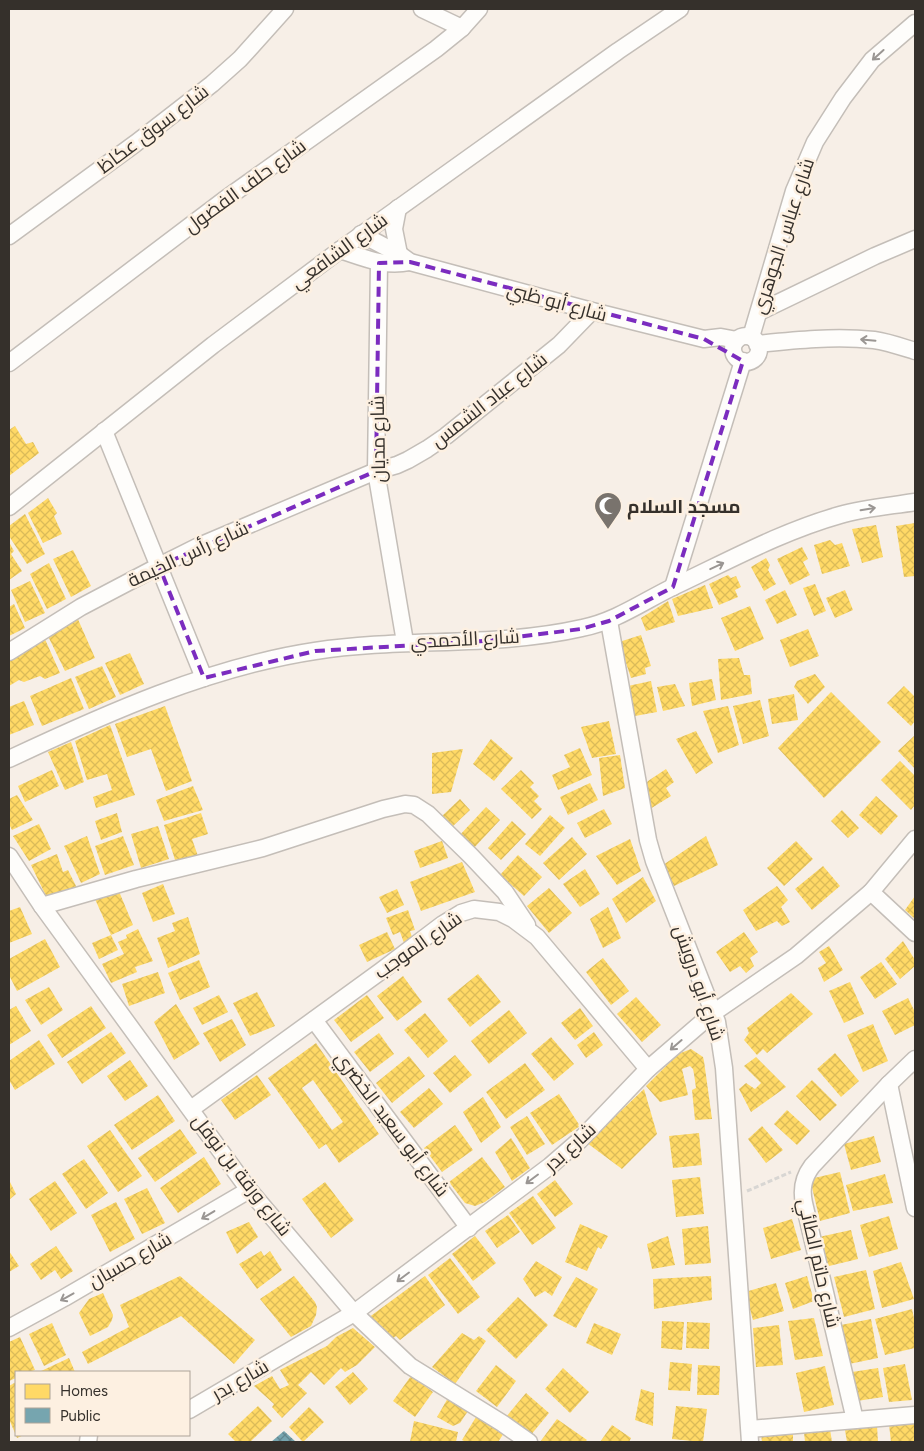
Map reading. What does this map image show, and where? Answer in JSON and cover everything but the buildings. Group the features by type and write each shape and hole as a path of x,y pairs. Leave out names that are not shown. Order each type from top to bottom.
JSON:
{"street":[{"name":"شارع سوق عكاظ","path":"9,236 136,143 212,84 240,59 285,9"},
{"path":"422,9 462,28"},
{"name":"شارع حلف الفضول","path":"9,363 224,200 412,68 462,28 479,9"},
{"name":"شارع الشافعي","path":"9,507 213,345 361,234 680,9"},
{"name":"شارع عباس الجوهري","path":"673,587 744,347 759,312 794,191 815,142 843,98 872,60 915,23"},
{"path":"398,208 394,229 404,258"},
{"name":"شارع أبو ظبي","path":"361,234 404,258 592,311 704,339 723,350 808,339 857,339 889,343 915,351"},
{"path":"759,312 875,256 915,239"},
{"name":"شارع أبو ظبي","path":"340,250 379,263 395,265 404,258"},
{"name":"شارع مديان","path":"379,263 376,471 405,642"},
{"name":"شارع عباد الشمس","path":"376,471 408,460 446,436 559,344 592,311"},
{"path":"104,431 204,678"},
{"name":"شارع رأس الخيمة","path":"9,652 81,607 158,566 199,546 376,471"},
{"name":"شارع الأحمدي","path":"9,759 102,717 204,678 264,660 316,650 405,642 485,641 581,629 609,621 673,587 822,521 862,510 915,502"},
{"name":"شارع أبو درويش","path":"609,621 648,840 654,861 719,1031 724,1068 750,1436"},
{"path":"42,906 136,879 263,848 383,809 405,804 414,805 428,814 490,875 537,937"},
{"name":"شارع بدر","path":"190,1409 354,1313 550,1166 648,1069 713,1013 796,956 871,892 915,839"},
{"name":"شارع ورقة بن نوفل","path":"9,856 42,906 249,1190 354,1313 423,1376 502,1423 529,1442"},
{"path":"871,892 915,933"},
{"name":"شارع الموجب","path":"191,1109 381,972 443,924 461,913 474,909 499,912 513,919 537,937 648,1069"},
{"name":"شارع أبو سعيد الخضري","path":"314,1020 469,1228"},
{"name":"شارع حاتم الطائي","path":"855,1420 802,1196 804,1180 812,1166 915,1059"},
{"path":"889,1084 915,1208"},
{"name":"شارع حسبان","path":"9,1328 249,1190"},
{"path":"750,1436 855,1420 915,1415"}],"path":[{"path":"732,1198 786,1174 812,1166"}],"highlighted area":[{"path":"410,262 704,339 743,361 673,587 609,621 581,629 485,641 315,651 204,678 159,566 376,471 379,263"}],"place":[{"name":"مسجد السلام","path":"608,530"}]}
